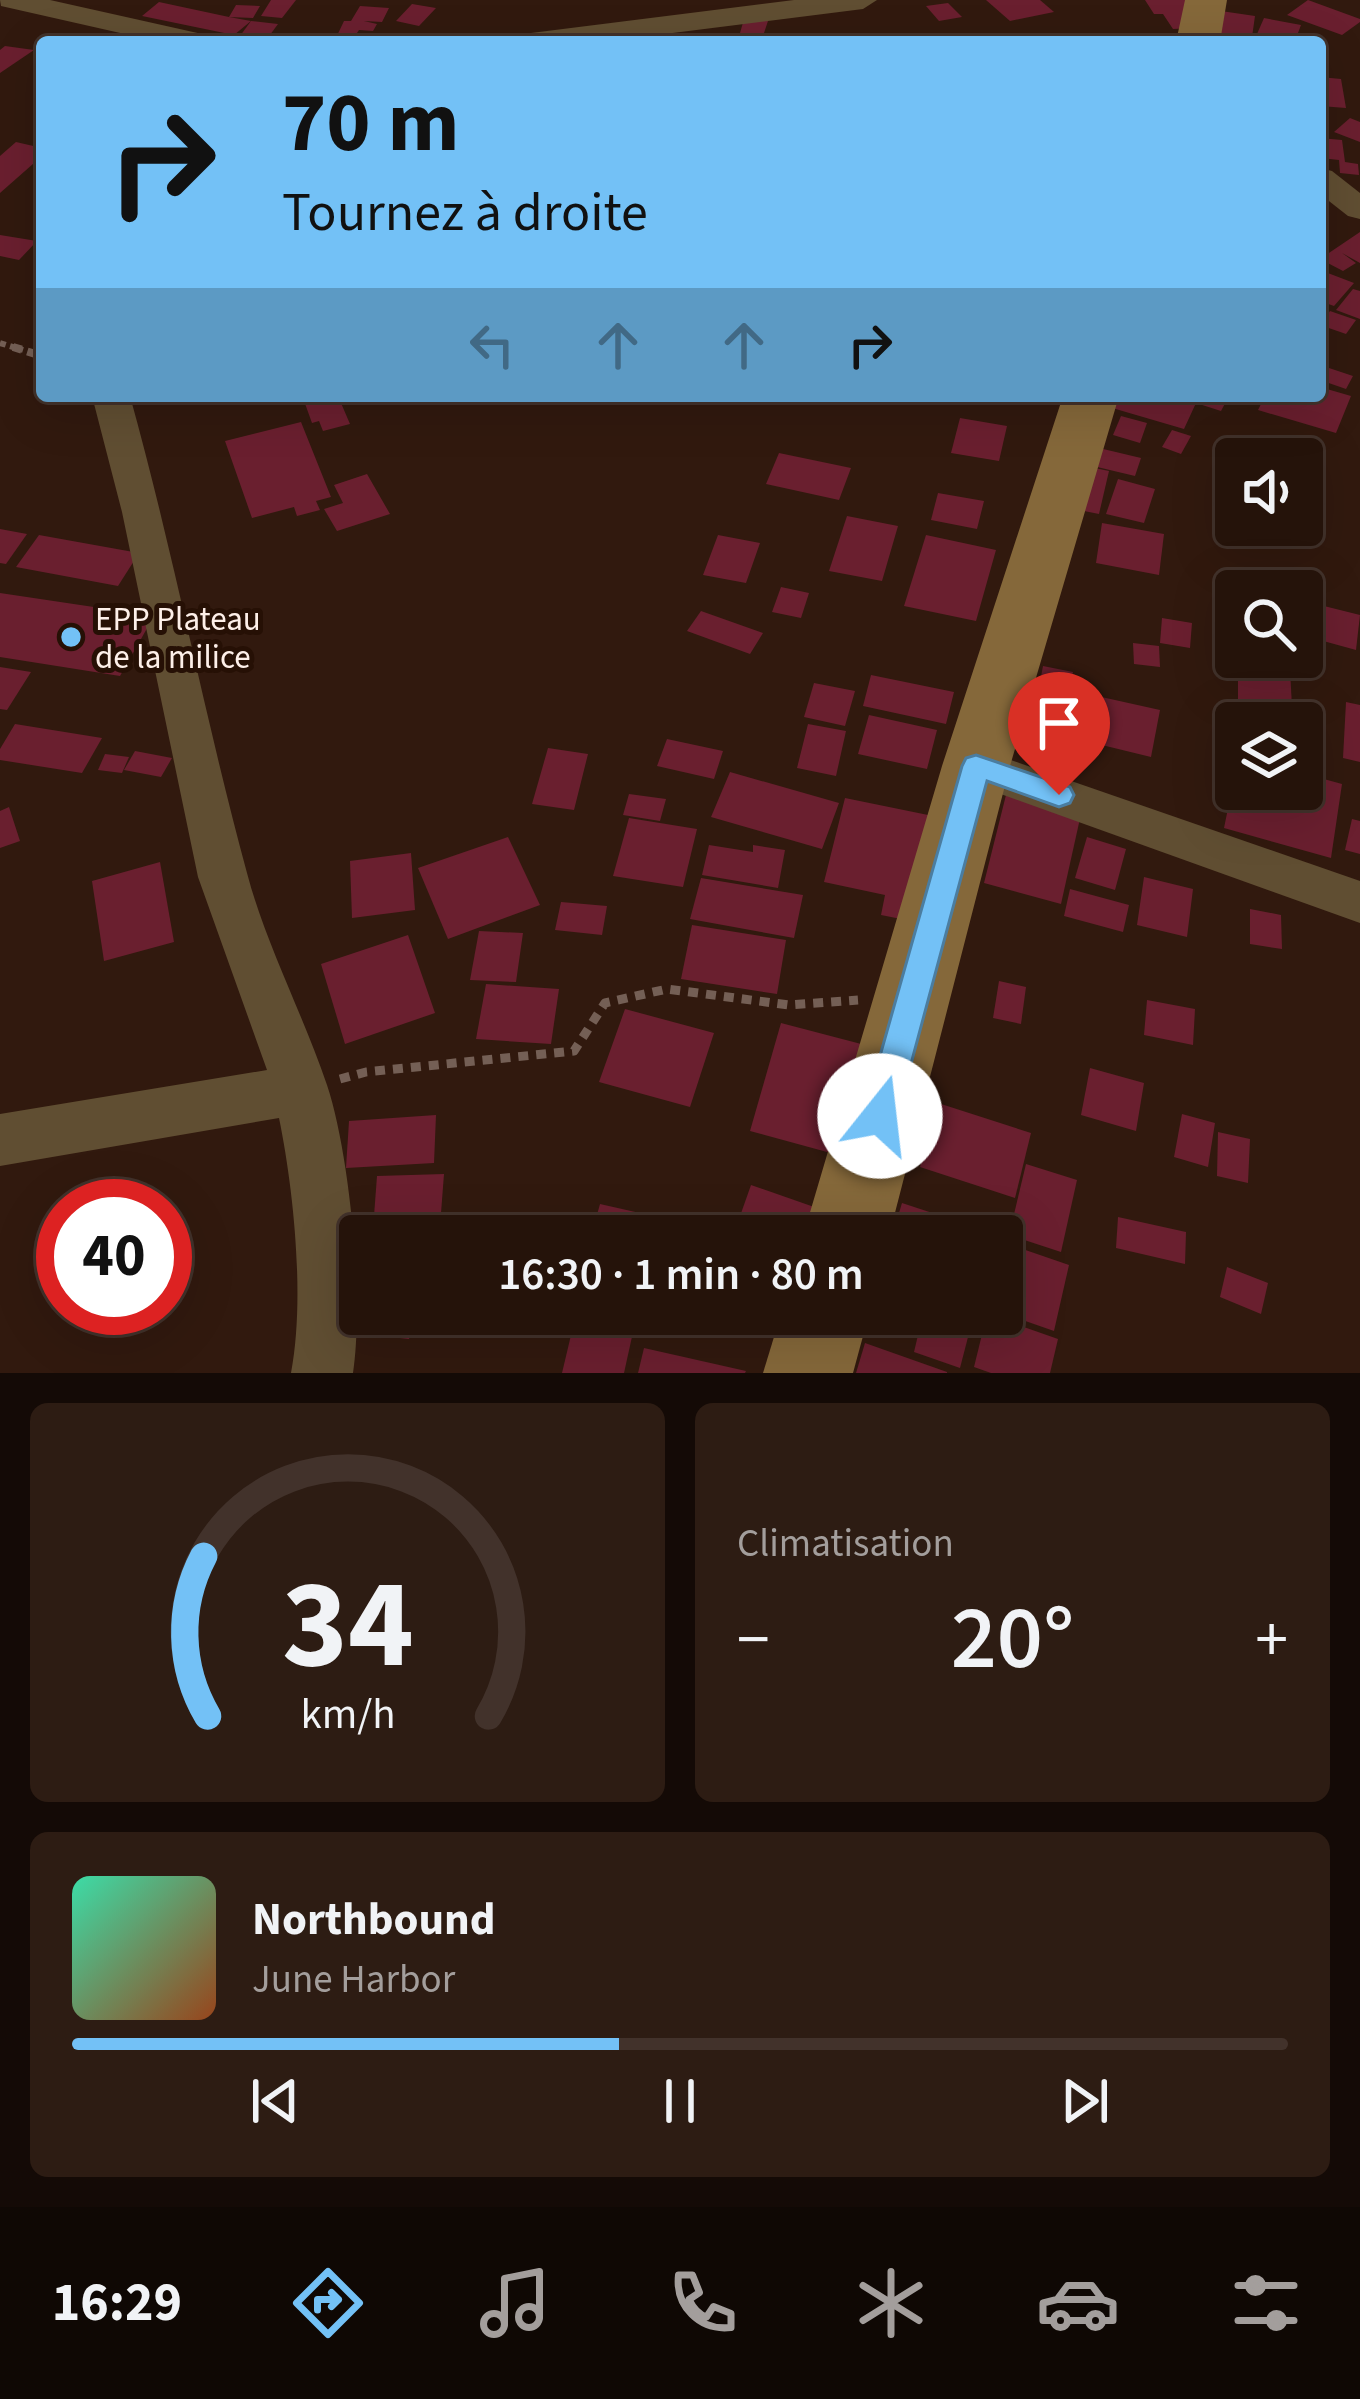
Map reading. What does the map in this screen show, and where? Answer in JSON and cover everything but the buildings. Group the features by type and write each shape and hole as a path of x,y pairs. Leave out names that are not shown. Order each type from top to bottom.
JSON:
{"street":[{"path":"11,0 173,36"},
{"path":"578,36 862,0"},
{"path":"1199,36 1206,0"},
{"path":"1326,183 1360,209"},
{"path":"113,402 142,512 223,877 301,1089 319,1176 327,1345 322,1373"},
{"path":"852,1215 976,766 1088,402"},
{"path":"976,766 1360,902"},
{"path":"0,1140 301,1089"},
{"path":"808,1373 819,1335"}],"path":[{"path":"0,343 36,354"},
{"path":"301,1089 366,1072 574,1051 605,1003 668,989 789,1005 914,995"}],"place":[{"name":"EPP Plateau de la milice","path":"71,637"}],"route":[{"path":"880,1116 976,766 1059,795"}]}
